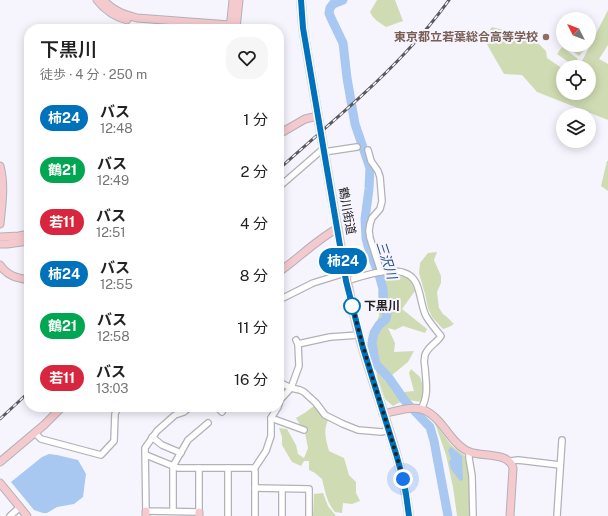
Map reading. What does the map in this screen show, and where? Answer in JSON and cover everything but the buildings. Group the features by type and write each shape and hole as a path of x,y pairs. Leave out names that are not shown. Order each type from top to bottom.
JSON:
{"main road":[{"name":"鶴川街道","path":"301,0 303,28 346,277 359,335 403,479 409,516"}],"street":[{"path":"97,0 109,12 120,19 136,23 150,24"},
{"path":"103,0 123,15 137,18 195,24"},
{"path":"233,0 233,24"},
{"path":"234,24 239,0"},
{"path":"284,132 305,119 318,116"},
{"path":"284,183 324,150 357,147"},
{"path":"368,150 370,161 378,171 380,177 382,201 380,209 372,218 369,231 381,272"},
{"path":"0,166 3,186 0,224"},
{"path":"284,269 324,236 338,228"},
{"path":"0,237 24,235"},
{"path":"0,244 24,242"},
{"path":"0,265 13,277 24,279"},
{"path":"284,298 313,283 394,270 407,274 416,282 426,316 441,336 425,354 426,395 425,402 420,408"},
{"path":"0,273 10,281 24,283"},
{"path":"284,396 291,388 299,366 297,342 330,337 359,335"},
{"path":"284,384 304,392 316,403 325,415 343,424 358,430 382,432 388,430"},
{"path":"383,414 405,408 420,408 435,417 455,442 469,452 504,458 511,461 518,460 560,465"},
{"path":"0,462 35,433 57,412"},
{"path":"35,433 41,439 101,455 114,441 117,412"},
{"path":"184,412 175,415 157,431 146,448 146,513 172,511 199,514 199,468"},
{"path":"255,516 254,469 266,451 271,436 272,418 275,412"},
{"path":"272,418 304,430"},
{"path":"172,511 173,466 188,440 208,423"},
{"path":"152,437 162,445 181,454"},
{"path":"557,516 562,440"},
{"path":"469,452 472,476 473,516"},
{"path":"146,455 178,468 254,469"},
{"path":"510,516 514,468 511,461"},
{"path":"228,468 228,516"},
{"path":"0,483 27,516"},
{"path":"255,488 309,489 309,516"},
{"path":"282,489 282,516"},
{"path":"10,516 20,507"}],"green space":[{"path":"377,0 395,0 403,21 386,27 377,21 370,12"},
{"path":"608,10 608,45 599,59 608,64 608,120 596,115 596,108 578,108 557,100 596,100 596,60 583,60 587,52 596,52 596,34"},
{"path":"492,27 533,38 546,51 547,58 556,64 556,99 537,92 522,75 504,74 484,38"},
{"path":"558,52 569,52 578,59 566,60 557,54"},
{"path":"574,52 582,52 579,56"},
{"path":"608,161 608,191 601,186"},
{"path":"437,252 434,260 441,276 441,283 437,292 439,308 454,324 443,329 432,317 428,308 419,273 420,263 428,253"},
{"path":"394,275 409,278 415,291 402,309 427,329 425,333 403,326 395,330 388,328 395,343 394,352 414,351 408,362 392,375 404,392 414,391 409,373 411,369 420,377 426,394 422,402 407,401 400,402 393,406 385,399 378,380 374,360 367,345 379,316 378,292 383,276"},
{"path":"315,405 322,415 328,420 325,432 329,451 344,458 349,475 356,482 356,493 360,501 352,504 343,503 342,513 335,512 330,505 322,479 309,470 309,461 304,461 301,466 292,462 282,445 282,437 279,428 287,429 296,445 298,454 304,458 308,448 305,433 296,418"},
{"path":"435,423 451,445 465,456 471,491 470,516 457,516 453,487 446,455"},
{"path":"323,493 328,506 336,516 313,516 314,494"}],"water":[{"path":"451,447 462,456 463,480 460,481 451,469 449,462 451,459 448,450"},
{"path":"49,454 78,460 86,474 83,497 74,504 57,507 47,513 43,513 34,510 11,482 42,457"}],"waterway":[{"name":"三沢川","path":"343,0 333,4 329,13 343,43 355,124 370,168 365,219 366,238 380,278 383,289 384,307 387,315 386,319 379,325 374,333 372,342 374,356 376,364 389,378 405,401 430,427 448,516"}],"railway":[{"path":"284,165 360,97 391,67 412,46 449,0"},
{"path":"0,419 24,397"}],"bus line":[{"name":"柿24","path":"301,0 301,17 345,273 359,335 403,479 409,516"}],"place":[{"name":"東京都立若葉総合高等学校","path":"546,37"},
{"name":"下黒川","path":"352,306"}],"route":[{"path":"352,306 352,304 359,335 403,479"}]}
